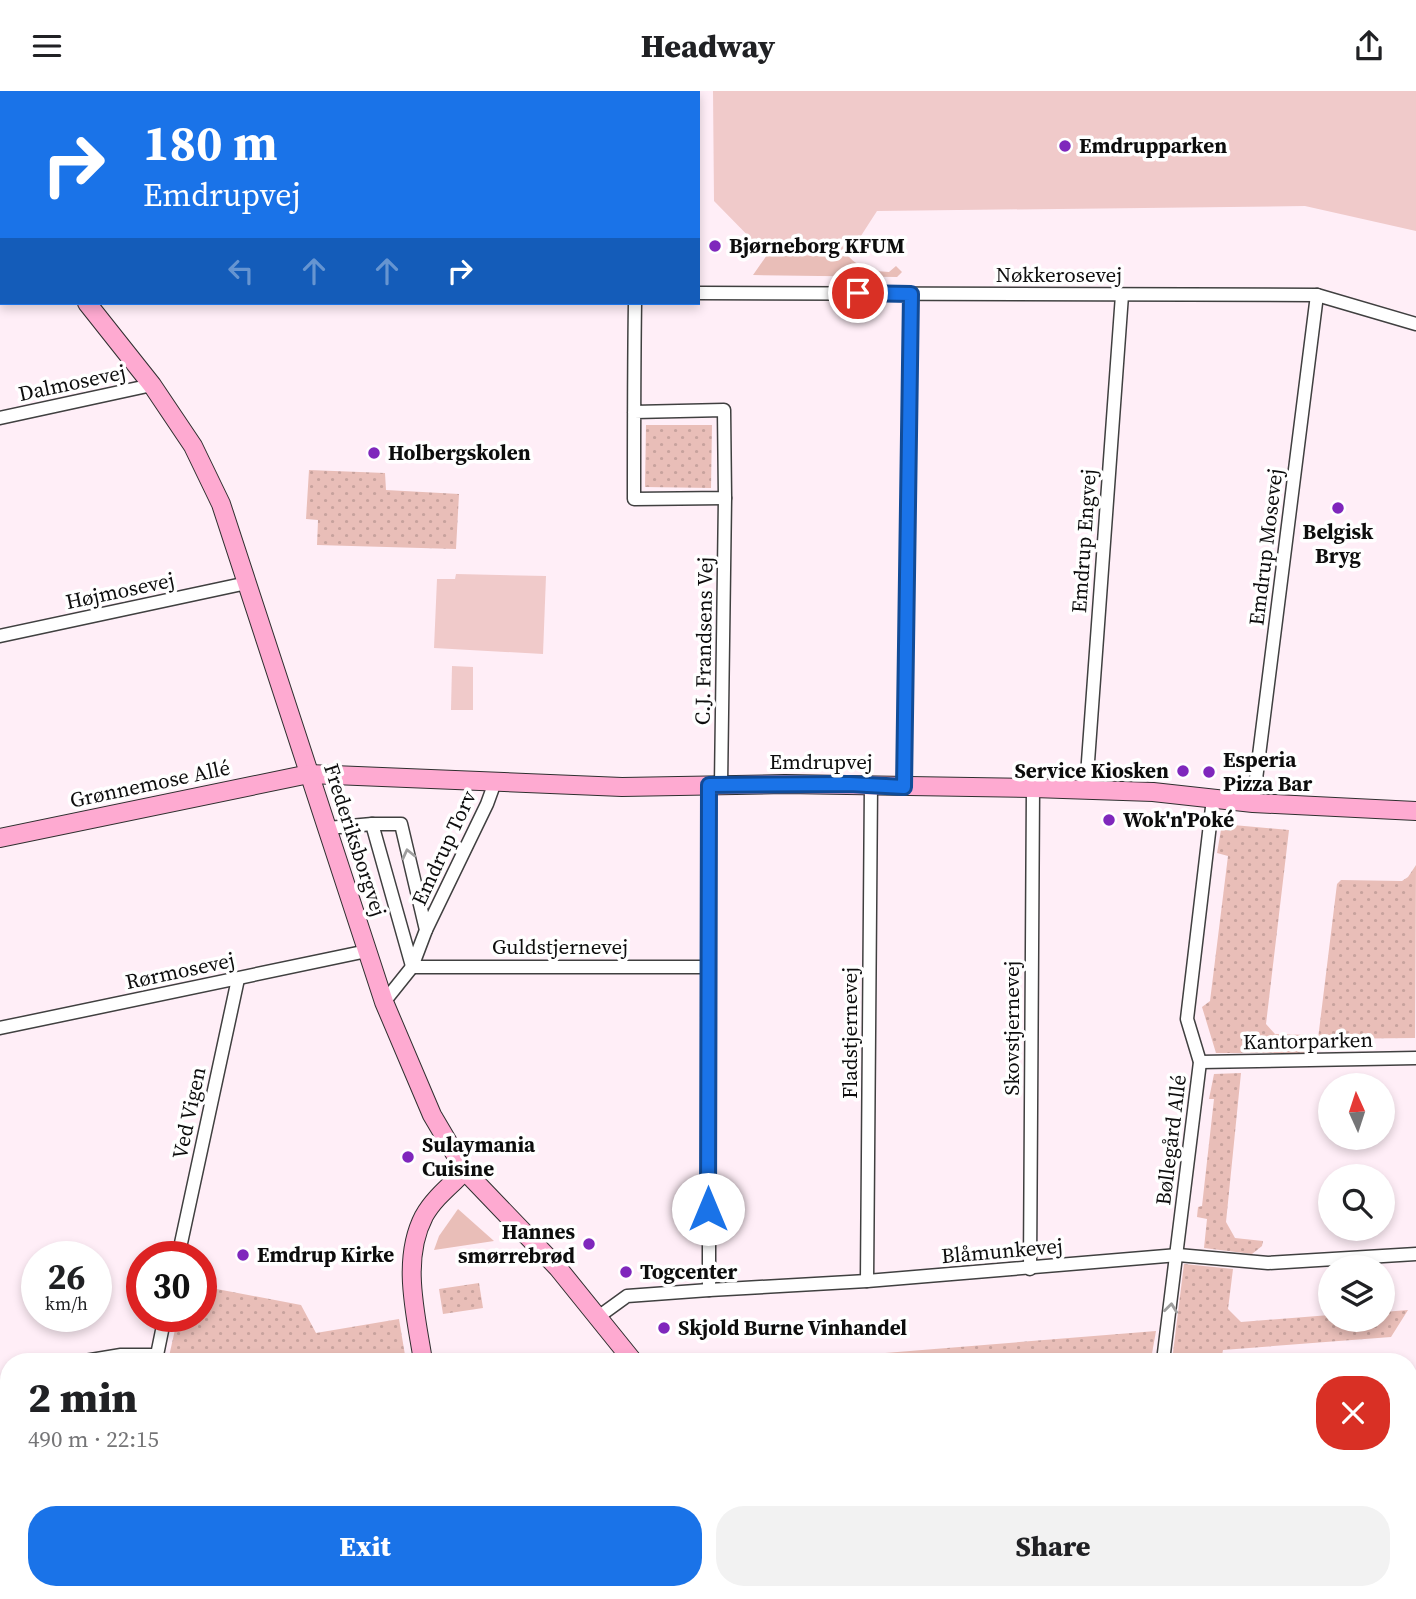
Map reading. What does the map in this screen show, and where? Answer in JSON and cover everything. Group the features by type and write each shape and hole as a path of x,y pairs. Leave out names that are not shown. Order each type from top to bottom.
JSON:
{"street":[{"name":"Nøkkerosevej","path":"700,293 1317,295 1416,324"},
{"path":"904,787 911,294"},
{"name":"Emdrup Engvej","path":"1086,789 1122,295"},
{"name":"Emdrup Mosevej","path":"1253,803 1317,295"},
{"name":"Frederiksborgvej","path":"89,305 152,385 193,446 215,492 328,828 383,1002 432,1115 465,1171 558,1268 627,1353"},
{"path":"635,305 634,499 725,498"},
{"name":"Dalmosevej","path":"0,418 152,385"},
{"name":"C.J. Frandsens Vej","path":"634,412 724,410 725,498 708,967 709,1290"},
{"name":"Højmosevej","path":"0,636 247,583"},
{"name":"Emdrupvej","path":"309,773 668,788 871,784 904,787 1033,787 1153,792 1253,803 1416,811"},
{"name":"Grønnemose Allé","path":"0,838 309,773"},
{"name":"Emdrup Torv","path":"383,1002 412,967 426,930 495,782"},
{"name":"Fladstjernevej","path":"867,1281 871,784"},
{"name":"Skovstjernevej","path":"1030,1269 1033,787"},
{"name":"Bøllegård Allé","path":"1165,1353 1200,1062 1187,1019 1213,799"},
{"name":"Emdrup Torv","path":"372,824 412,967"},
{"name":"Emdrup Torv","path":"328,828 401,824 426,930"},
{"name":"Rørmosevej","path":"0,1028 367,951"},
{"name":"Guldstjernevej","path":"412,967 708,967"},
{"name":"Ved Vigen","path":"181,1241 238,979"},
{"name":"Kantorparken","path":"1200,1062 1416,1058"},
{"path":"422,1353 411,1267 414,1241 425,1215 438,1197 465,1171"},
{"name":"Blåmunkevej","path":"598,1317 627,1296 1030,1269 1178,1255 1268,1263 1416,1254"},
{"path":"157,1353 162,1332"}],"shaded area":[{"name":"Emdrupparken","path":"713,91 1416,91 1416,231 1305,206 877,211 848,256 767,255 714,201"},
{"path":"767,255 848,256 867,269 889,272 896,266 902,272 897,277 753,275"},
{"path":"646,425 712,425 711,488 645,487"},
{"path":"309,470 385,473 386,490 459,494 456,549 317,545 318,520 306,519"},
{"path":"456,574 546,576 543,654 434,648 437,579 455,579"},
{"path":"452,666 473,667 473,710 451,710"},
{"path":"1222,824 1289,830 1266,1024 1275,1034 1310,1035 1307,1053 1216,1053 1202,1007 1210,1001 1228,856 1217,853"},
{"path":"1416,865 1415,1038 1318,1039 1337,884 1341,880 1402,881"},
{"path":"1241,1073 1226,1222 1235,1238 1263,1241 1262,1246 1252,1254 1204,1248 1207,1219 1197,1217 1198,1207 1202,1206 1214,1099 1209,1099 1214,1074"},
{"path":"458,1209 494,1241 434,1250 439,1236"},
{"path":"1184,1264 1233,1269 1228,1309 1241,1322 1318,1316 1318,1332 1394,1332 1391,1337 1223,1350 1222,1353 1173,1353"},
{"path":"479,1283 483,1308 443,1314 439,1289"},
{"path":"217,1289 301,1305 316,1333 399,1319 405,1353 170,1353 174,1332 217,1332"},
{"path":"1408,1310 1395,1331 1395,1311"},
{"path":"1156,1331 1152,1353 885,1353"}],"place":[{"name":"Emdrupparken","path":"1065,146"},
{"name":"Bjørneborg KFUM","path":"715,246"},
{"name":"Holbergskolen","path":"374,453"},
{"name":"Belgisk Bryg","path":"1338,508"},
{"name":"Service Kiosken","path":"1183,771"},
{"name":"Esperia Pizza Bar","path":"1209,772"},
{"name":"Wok'n'Poké","path":"1109,820"},
{"name":"Sulaymania Cuisine","path":"408,1157"},
{"name":"Hannes smørrebrød","path":"589,1244"},
{"name":"Emdrup Kirke","path":"243,1255"},
{"name":"Togcenter","path":"626,1272"},
{"name":"Skjold Burne Vinhandel","path":"664,1328"}],"route":[{"path":"708,1209 709,785 871,784 904,787 911,294 858,293"}]}
